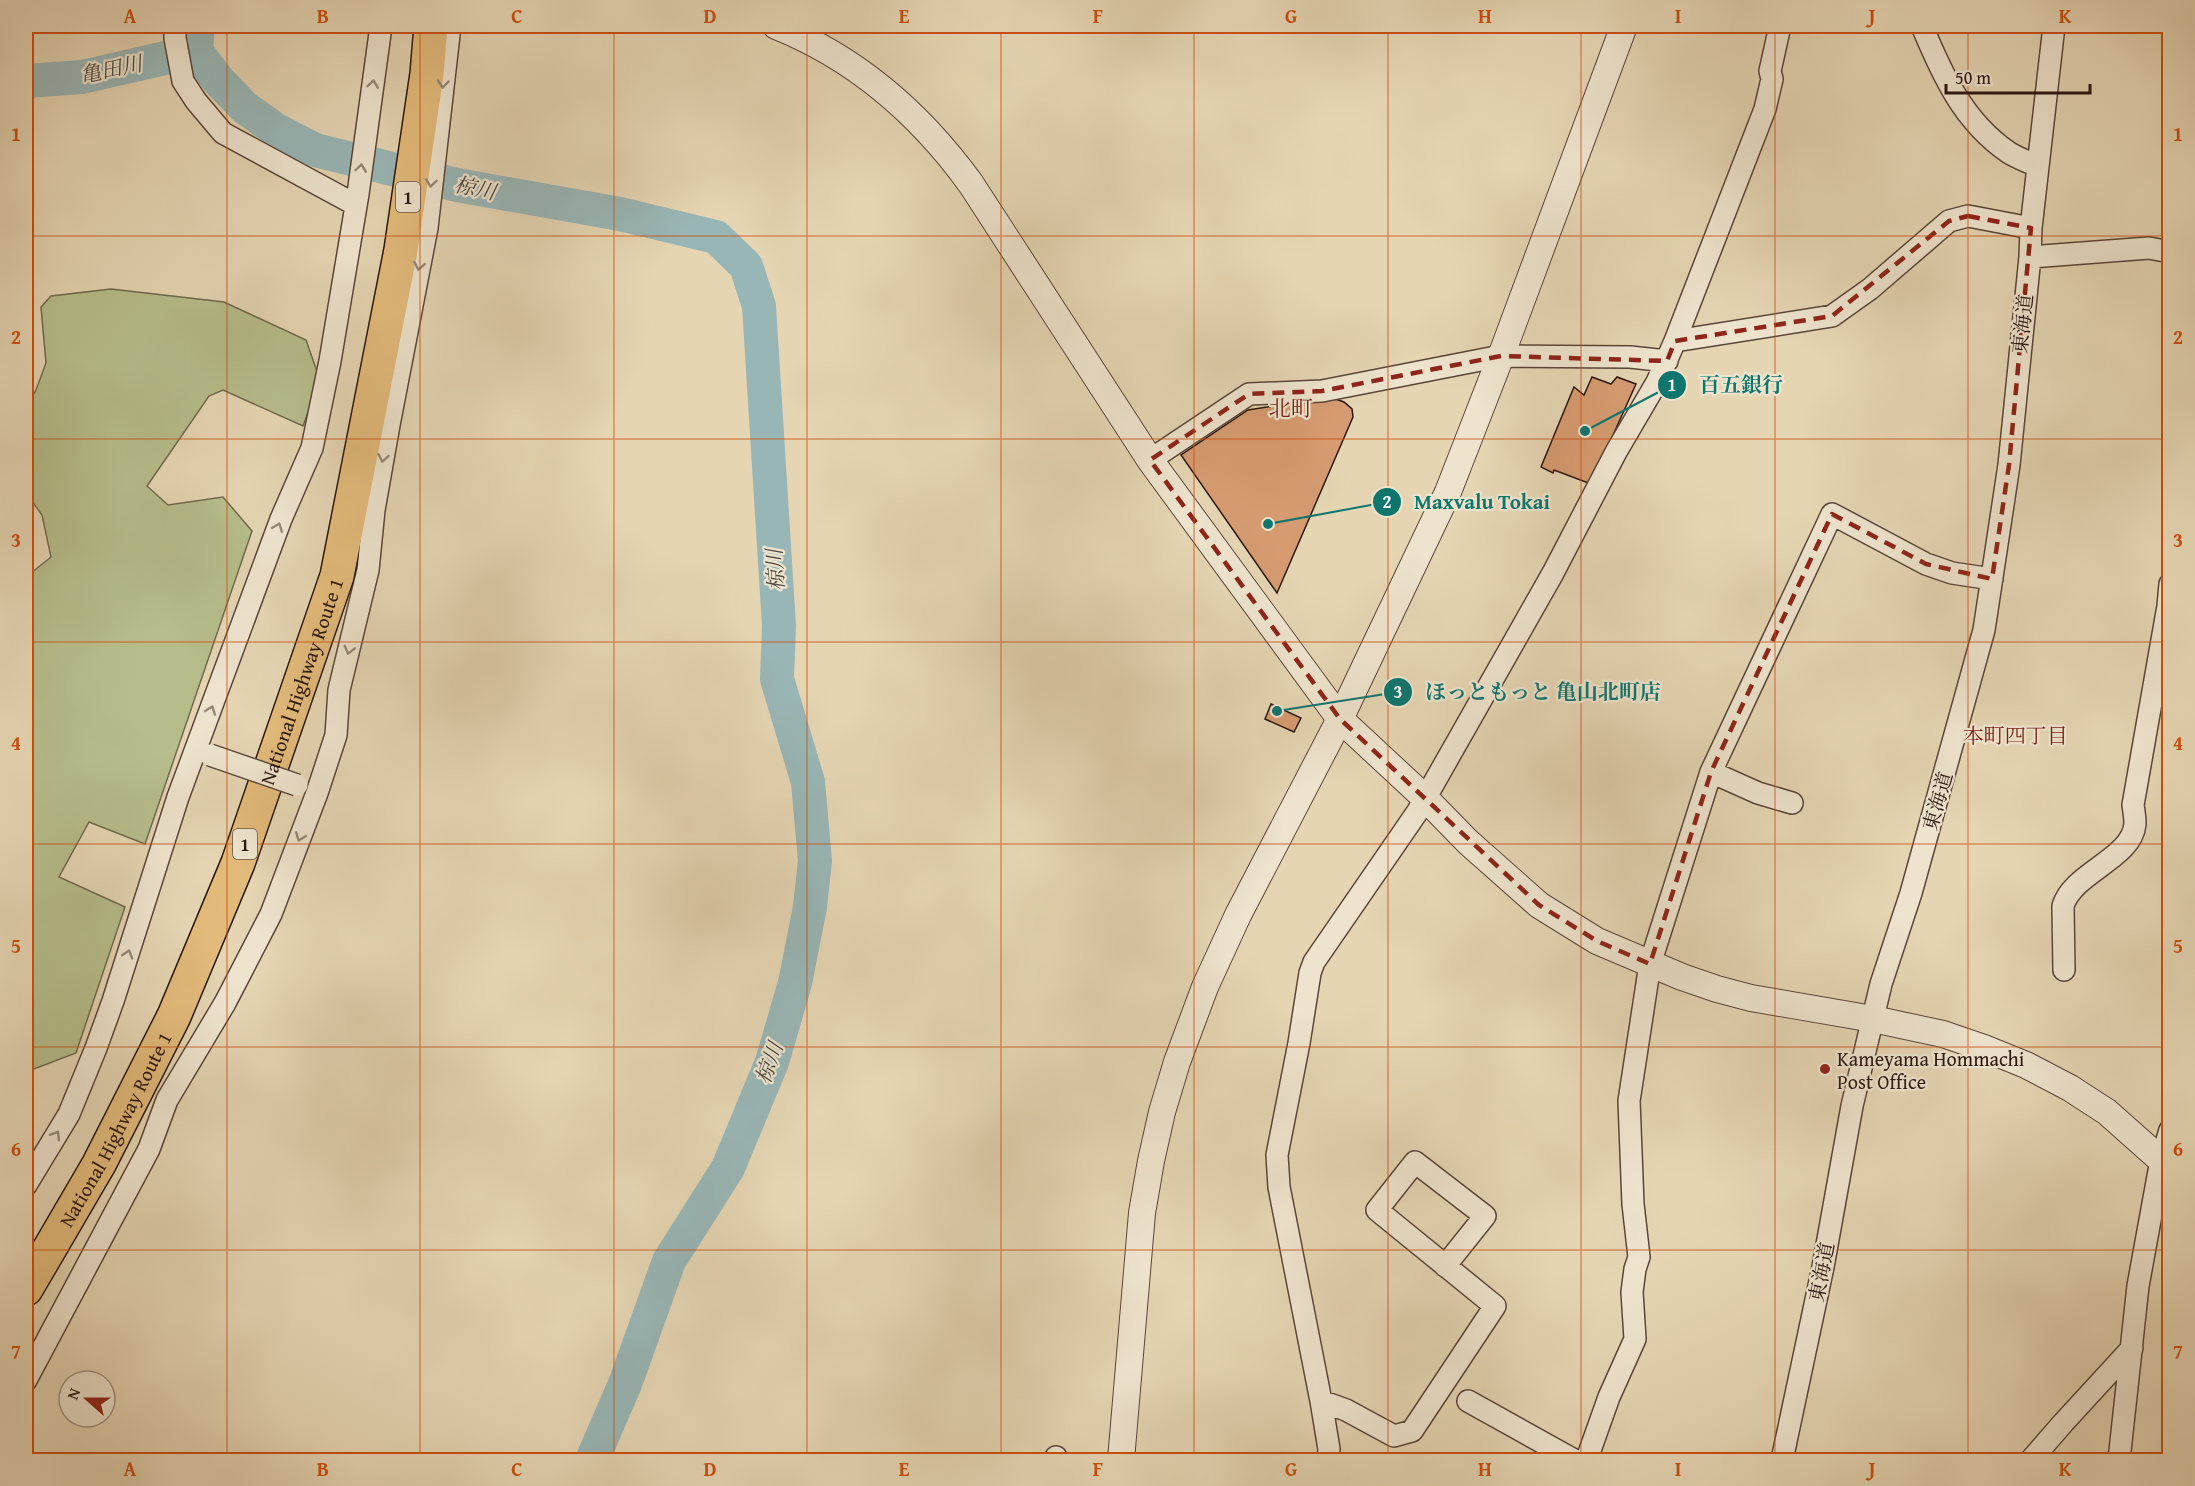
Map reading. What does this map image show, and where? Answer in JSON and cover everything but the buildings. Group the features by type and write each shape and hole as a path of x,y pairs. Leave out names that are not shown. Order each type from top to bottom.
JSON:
{"highway":[{"name":"National Highway Route 1","path":"26,1289 99,1164 174,1016 238,863 337,576 402,238 431,26"}],"street":[{"path":"26,1185 69,1114 96,1048 178,797 203,753 281,519 312,448 330,361 357,199 381,26"},
{"path":"26,1380 149,1149 167,1100 225,1003 271,914 317,793 336,735 339,690 368,570 374,510 427,228 450,26"},
{"path":"776,26 807,38 844,60 914,116 942,147 971,184 1150,460 1340,719 1425,798 1468,842 1539,905 1597,941 1708,986 1751,998 1873,1019 1943,1034 2026,1065 2070,1088 2107,1112 2165,1164"},
{"path":"1120,1461 1142,1213 1161,1112 1177,1062 1205,987 1238,915 1340,719 1448,492 1624,26"},
{"path":"1328,1461 1329,1449 1279,1187 1277,1155 1310,974 1314,962 1425,798 1553,573 1616,452 1667,361 1765,109 1772,79 1770,71 1780,26"},
{"path":"1922,26 1949,86 1966,112 2009,153 2038,166"},
{"name":"東海道","path":"1782,1461 1823,1267 1852,1106 1881,984 1911,893 1984,630 2009,465 2031,228 2054,26"},
{"path":"175,32 183,81 196,101 223,133 357,199"},
{"path":"1675,341 1832,316 1870,289 1949,221 1968,216 2031,228"},
{"path":"2030,257 2149,248 2169,252"},
{"path":"1150,460 1249,394 1322,391 1501,356 1630,357 1667,361"},
{"path":"1591,1461 1588,1456 1609,1397 1635,1339 1632,1292 1635,1269 1640,1257 1633,1204 1629,1101 1650,964 1711,772 1832,514 1926,564 1952,573 1992,579"},
{"path":"2064,970 2063,906 2065,899 2075,886 2122,848 2130,838 2135,825 2133,805 2169,607 2169,584"},
{"path":"203,753 317,793"},
{"path":"1711,772 1758,793 1792,803"},
{"path":"2119,1461 2138,1286 2165,1164 2169,1130"},
{"path":"1320,1401 1346,1410 1394,1436 1412,1431 1495,1306 1445,1266 1377,1210 1415,1162 1485,1216 1445,1266"},
{"path":"2031,1461 2132,1348"},
{"path":"1468,1401 1574,1461"}],"highlighted area":[{"path":"1968,216 2031,228 2009,465 1992,579 1926,564 1832,514 1711,772 1650,964 1597,941 1539,905 1340,719 1150,460 1249,394 1322,391 1501,356 1667,361 1675,341 1832,316 1949,221"}],"green space":[{"path":"111,289 224,302 306,340 320,380 303,426 223,390 209,396 147,486 168,505 223,497 252,531 145,844 89,822 59,877 125,907 76,1053 26,1072 26,577 51,557 42,515 26,493 26,408 36,390 46,363 41,307 51,296"}],"waterway":[{"name":"椋川","path":"198,26 196,51 218,80 244,107 276,130 315,150 457,185 620,214 716,237 746,266 759,306 779,626 777,679 808,782 815,861 810,907 795,983 772,1062 728,1168 669,1261 625,1384 592,1460"},
{"name":"亀田川","path":"26,81 82,77 196,51"}],"place":[{"name":"百五銀行","path":"1585,431"},
{"name":"Maxvalu Tokai","path":"1268,524"},
{"name":"ほっともっと 亀山北町店","path":"1277,711"},
{"name":"Kameyama Hommachi Post Office","path":"1825,1069"}],"district":[{"name":"北町","path":"1291,408"},
{"name":"本町四丁目","path":"2015,735"}]}
